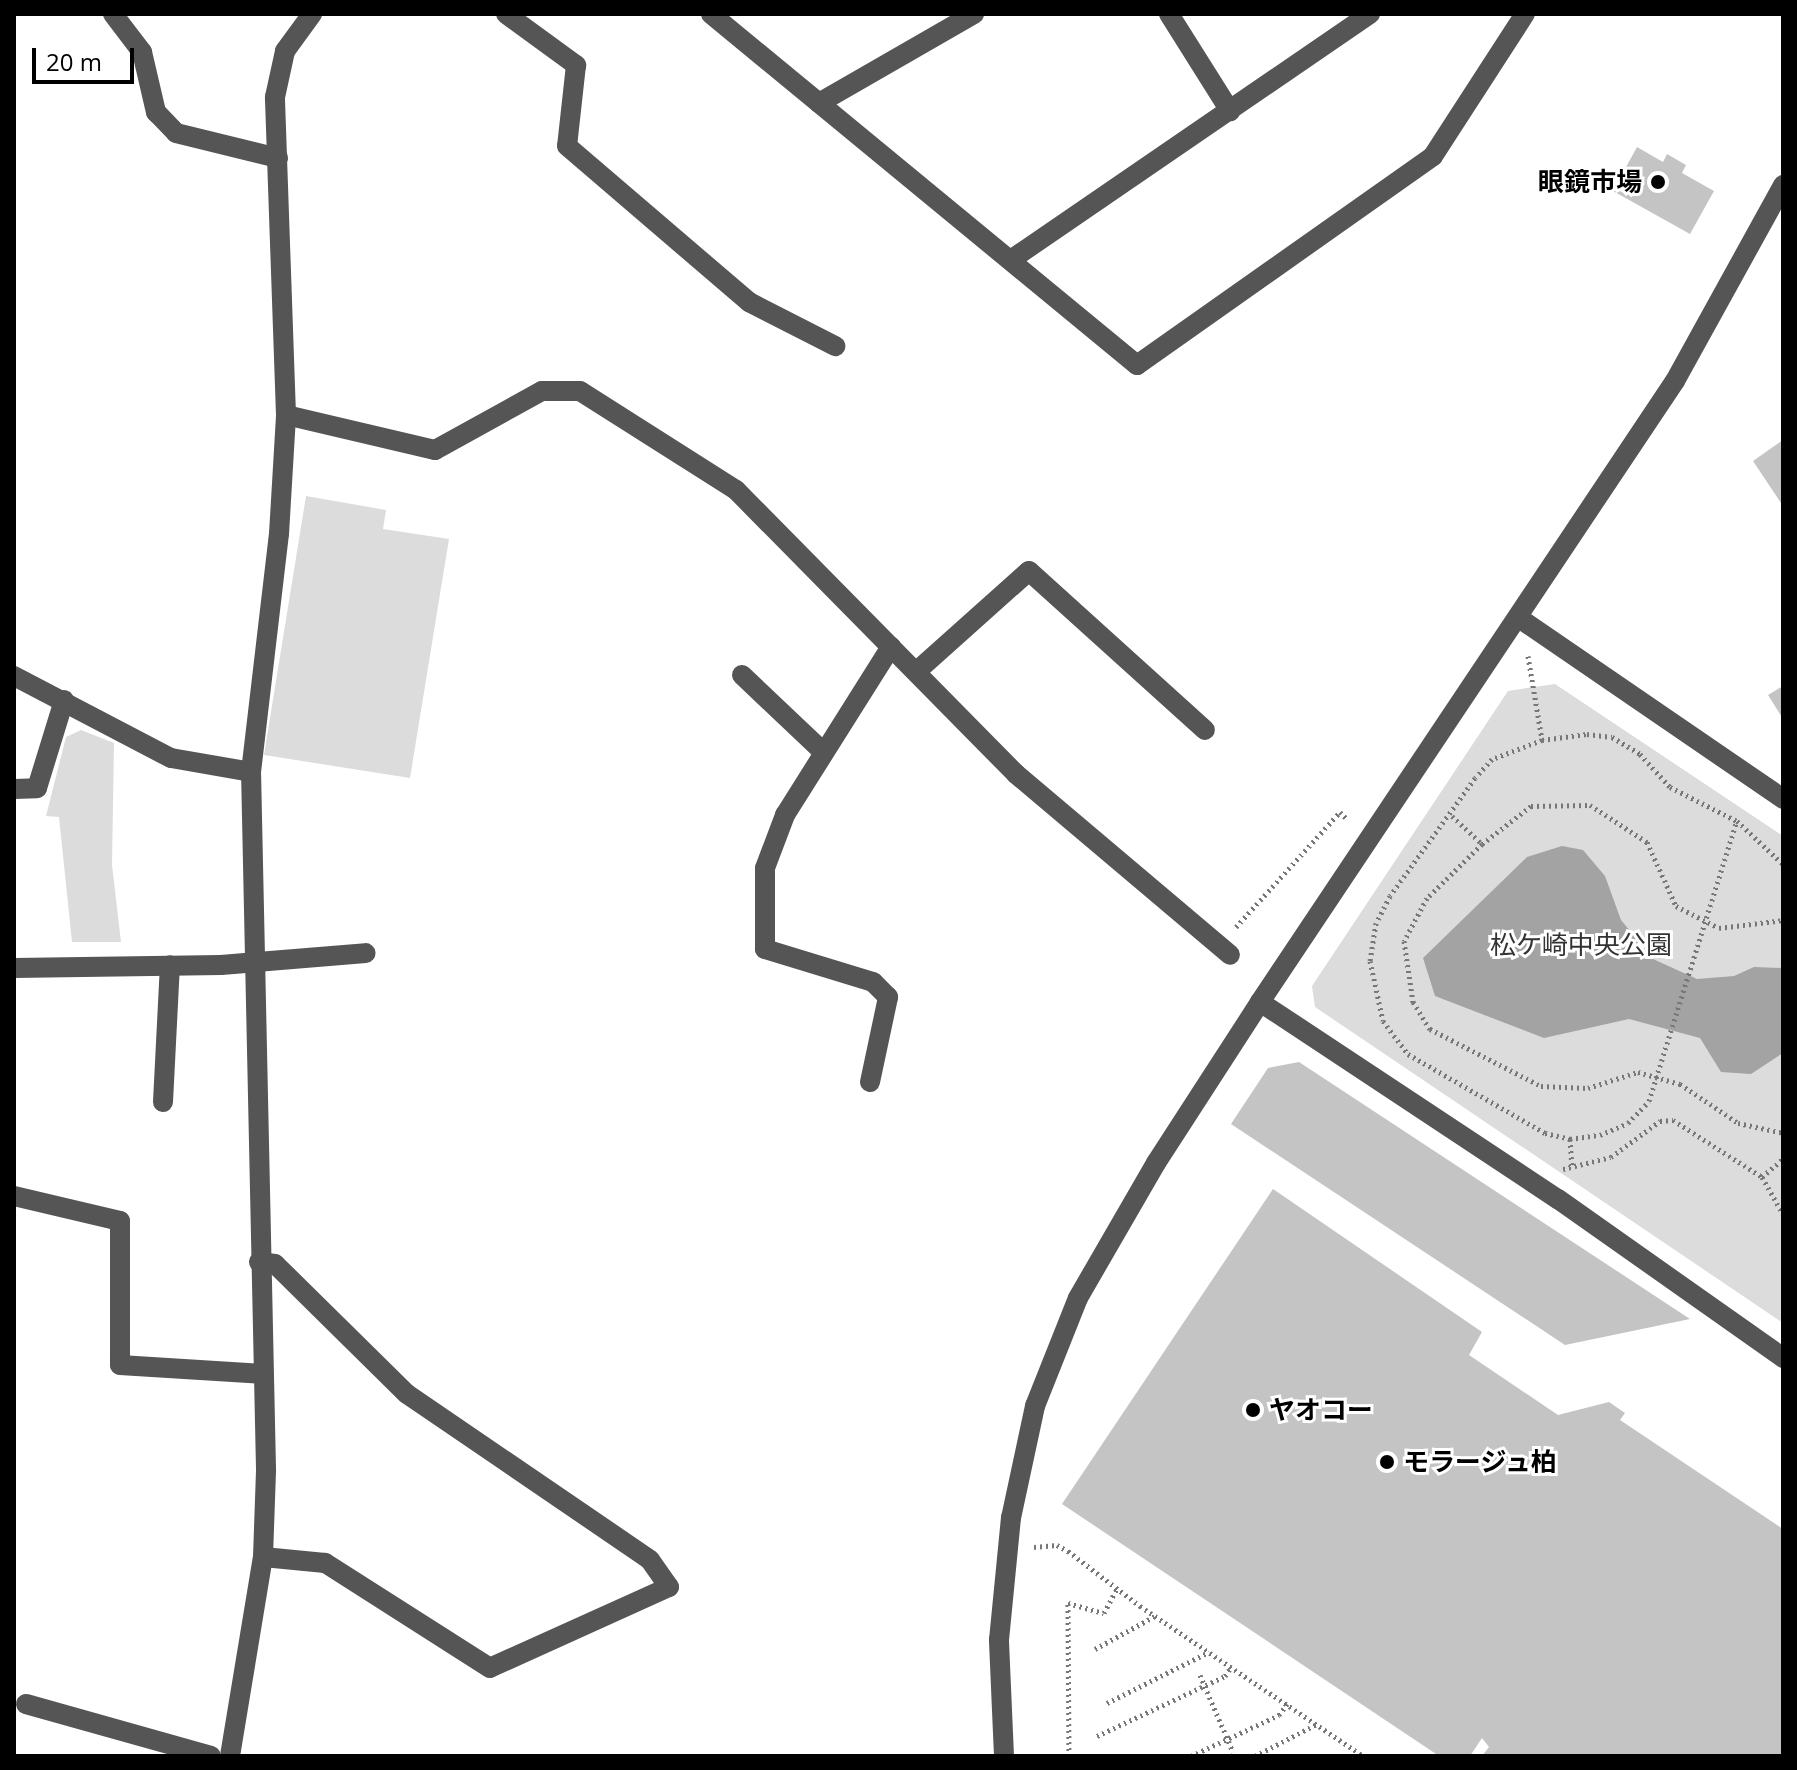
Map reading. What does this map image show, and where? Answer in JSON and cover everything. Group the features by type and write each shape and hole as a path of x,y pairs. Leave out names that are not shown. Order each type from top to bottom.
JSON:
{"street":[{"path":"113,14 142,52 156,112 176,133 278,158"},
{"path":"230,1756 263,1557 263,1374 251,772 279,534 286,415 275,97 285,51 312,14"},
{"path":"506,14 576,65 567,146 749,302 835,346"},
{"path":"711,14 1137,365 1433,156 1525,14"},
{"path":"819,103 974,14"},
{"path":"1169,14 1230,111"},
{"path":"1012,259 1365,16"},
{"path":"1004,1756 999,1640 1011,1518 1035,1406 1078,1298 1156,1163 1260,1002 1675,381 1783,185"},
{"path":"286,415 435,450 542,391 580,391 736,490 1016,774 1230,955"},
{"path":"917,671 1029,571 1205,730"},
{"path":"1519,618 1783,799"},
{"path":"870,1082 888,997 873,982 765,949 765,868 785,815 891,647"},
{"path":"742,675 823,752"},
{"path":"14,676 171,758 251,772"},
{"path":"14,789 37,788 64,700"},
{"path":"14,968 170,965 366,953"},
{"path":"163,1102 170,965"},
{"path":"1260,1002 1558,1199 1783,1358"},
{"path":"14,1196 120,1221 120,1365 263,1374"},
{"path":"259,1262 275,1264 407,1394 650,1560 669,1587 490,1668 325,1563 263,1557"},
{"path":"26,1704 211,1756"}],"path":[{"path":"1527,655 1542,740"},
{"path":"1737,821 1702,921 1649,1101 1628,1123 1600,1135 1570,1139 1545,1133 1408,1054 1383,1021 1375,998 1370,961 1376,923 1390,896 1492,759 1542,740 1587,734 1612,737 1640,754 1670,787 1737,821 1783,864"},
{"path":"1783,920 1734,929 1702,921 1676,906 1647,842 1590,805 1531,806 1482,844 1410,922 1404,962 1418,1014 1444,1039 1541,1086 1588,1088 1638,1072 1680,1084 1738,1123 1783,1133"},
{"path":"1236,927 1340,812 1348,820"},
{"path":"1452,816 1482,844"},
{"path":"1551,1172 1611,1157 1660,1121 1673,1120 1762,1177 1783,1214"},
{"path":"1570,1139 1572,1167"},
{"path":"1762,1177 1783,1159"},
{"path":"1029,1548 1057,1545 1155,1616 1363,1756"},
{"path":"1069,1756 1068,1603 1104,1613 1117,1589"},
{"path":"1095,1649 1155,1616"},
{"path":"1107,1703 1209,1652"},
{"path":"1097,1736 1204,1686 1231,1667"},
{"path":"1200,1675 1233,1752"},
{"path":"1191,1756 1279,1715 1287,1704"},
{"path":"1255,1756 1317,1724"}],"green space":[{"path":"306,496 386,510 383,529 449,539 410,778 264,755"},
{"name":"松ケ崎中央公園","path":"1555,684 1783,836 1783,1323 1315,1007 1312,986 1508,691"},
{"path":"81,730 114,743 112,865 121,942 72,942 59,817 46,816 66,737"}],"shaded area":[{"path":"1562,846 1583,850 1605,876 1621,920 1653,959 1697,979 1734,976 1754,967 1783,968 1783,1053 1751,1074 1721,1072 1700,1038 1629,1019 1544,1038 1435,996 1423,958 1527,857"}],"building":[{"name":"眼鏡市場","path":"1637,147 1663,162 1667,154 1686,165 1682,173 1714,191 1690,234 1613,191"},
{"path":"1783,440 1783,506 1753,461"},
{"path":"1783,686 1783,719 1768,695"},
{"path":"1299,1062 1690,1319 1565,1345 1231,1124 1268,1068"},
{"name":"モラージュ柏","path":"1273,1189 1482,1332 1469,1355 1558,1415 1609,1402 1625,1413 1620,1420 1783,1529 1783,1756 1482,1756 1489,1747 1482,1738 1470,1756 1439,1756 1062,1504"}],"place":[{"name":"眼鏡市場","path":"1658,182"},
{"name":"ヤオコー","path":"1253,1410"},
{"name":"モラージュ柏","path":"1387,1462"}]}
